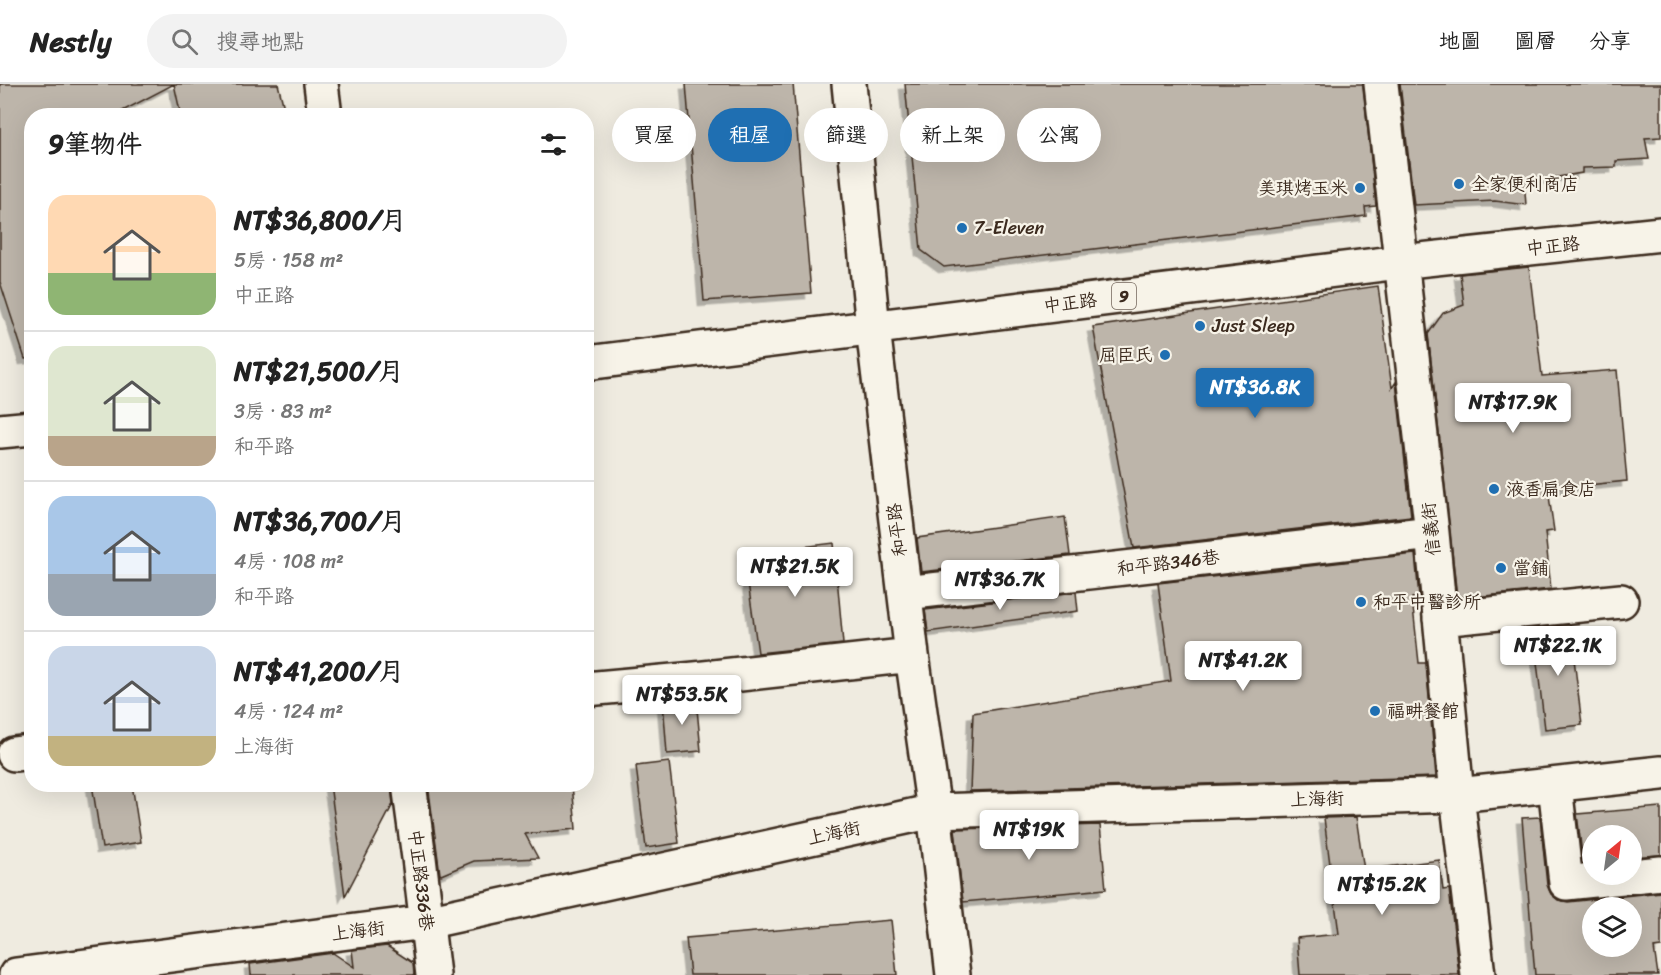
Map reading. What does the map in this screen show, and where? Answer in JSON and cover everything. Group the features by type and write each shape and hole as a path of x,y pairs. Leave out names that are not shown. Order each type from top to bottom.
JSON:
{"street":[{"path":"321,84 324,108"},
{"name":"和平路","path":"849,84 873,328 953,975"},
{"name":"信義街","path":"1381,84 1432,533 1457,795 1478,975"},
{"name":"中正路","path":"594,362 1400,262 1661,234"},
{"path":"0,431 24,429"},
{"name":"和平路346巷","path":"905,593 1432,533"},
{"path":"1440,619 1621,601"},
{"path":"594,688 695,680 912,655"},
{"name":"上海街","path":"16,975 186,964 426,922 934,811 1457,795 1661,773"},
{"path":"1555,785 1566,883 1661,873"},
{"name":"中正路336巷","path":"410,792 433,975"}],"building":[{"path":"0,84 174,84 128,108 24,108 24,356 0,282"},
{"path":"174,84 278,84 284,108 179,108"},
{"path":"686,84 793,84 811,293 704,301 692,162 696,162 696,108 688,108"},
{"path":"905,84 1363,84 1376,206 1365,207 1366,216 944,267 921,250 913,162 1005,162 1005,108 907,108"},
{"path":"1400,84 1661,84 1661,137 1645,138 1649,159 1616,161 1616,167 1582,168 1582,173 1546,179 1524,179 1526,205 1495,201 1414,205"},
{"path":"1529,267 1542,376 1617,370 1627,481 1548,489 1554,531 1545,532 1551,589 1457,597 1428,334 1443,313 1464,305 1460,274"},
{"path":"1378,286 1392,388 1396,382 1411,516 1134,548 1093,327"},
{"path":"1065,517 1070,555 921,572 917,538"},
{"path":"834,543 843,644 758,653 744,554"},
{"path":"1415,554 1419,597 1412,598 1419,663 1426,663 1436,777 970,791 973,713 1171,681 1158,583"},
{"path":"1076,592 1078,611 928,632 925,610"},
{"path":"1570,625 1582,725 1545,729 1533,629"},
{"path":"696,698 701,751 667,754 663,701"},
{"path":"669,762 679,843 646,848 636,766"},
{"path":"93,792 133,792 141,842 102,848"},
{"path":"331,792 392,792 393,804 345,896"},
{"path":"429,792 573,792 576,829 525,834 538,858 474,861 440,874"},
{"path":"1661,807 1661,855 1642,856 1642,825 1582,825 1582,854 1577,814"},
{"path":"1356,817 1364,870 1439,860 1443,890 1449,889 1459,975 1300,975 1297,938 1339,934 1324,818"},
{"path":"1540,817 1547,885 1551,894 1558,900 1582,900 1582,957 1642,957 1642,897 1614,897 1661,892 1661,947 1654,948 1658,975 1535,975 1522,818"},
{"path":"1100,825 1106,889 963,902 955,829"},
{"path":"891,920 897,975 690,975 686,938"},
{"path":"387,946 413,963 414,975 251,975 250,964 333,953 354,967 352,950"}],"place":[{"name":"全家便利商店","path":"1459,184"},
{"name":"美琪烤玉米","path":"1360,188"},
{"name":"7-Eleven","path":"962,228"},
{"name":"Just Sleep","path":"1200,326"},
{"name":"屈臣氏","path":"1165,355"},
{"name":"液香扁食店","path":"1494,489"},
{"name":"當鋪","path":"1501,568"},
{"name":"和平中醫診所","path":"1361,602"},
{"name":"福畊餐館","path":"1375,711"}]}
